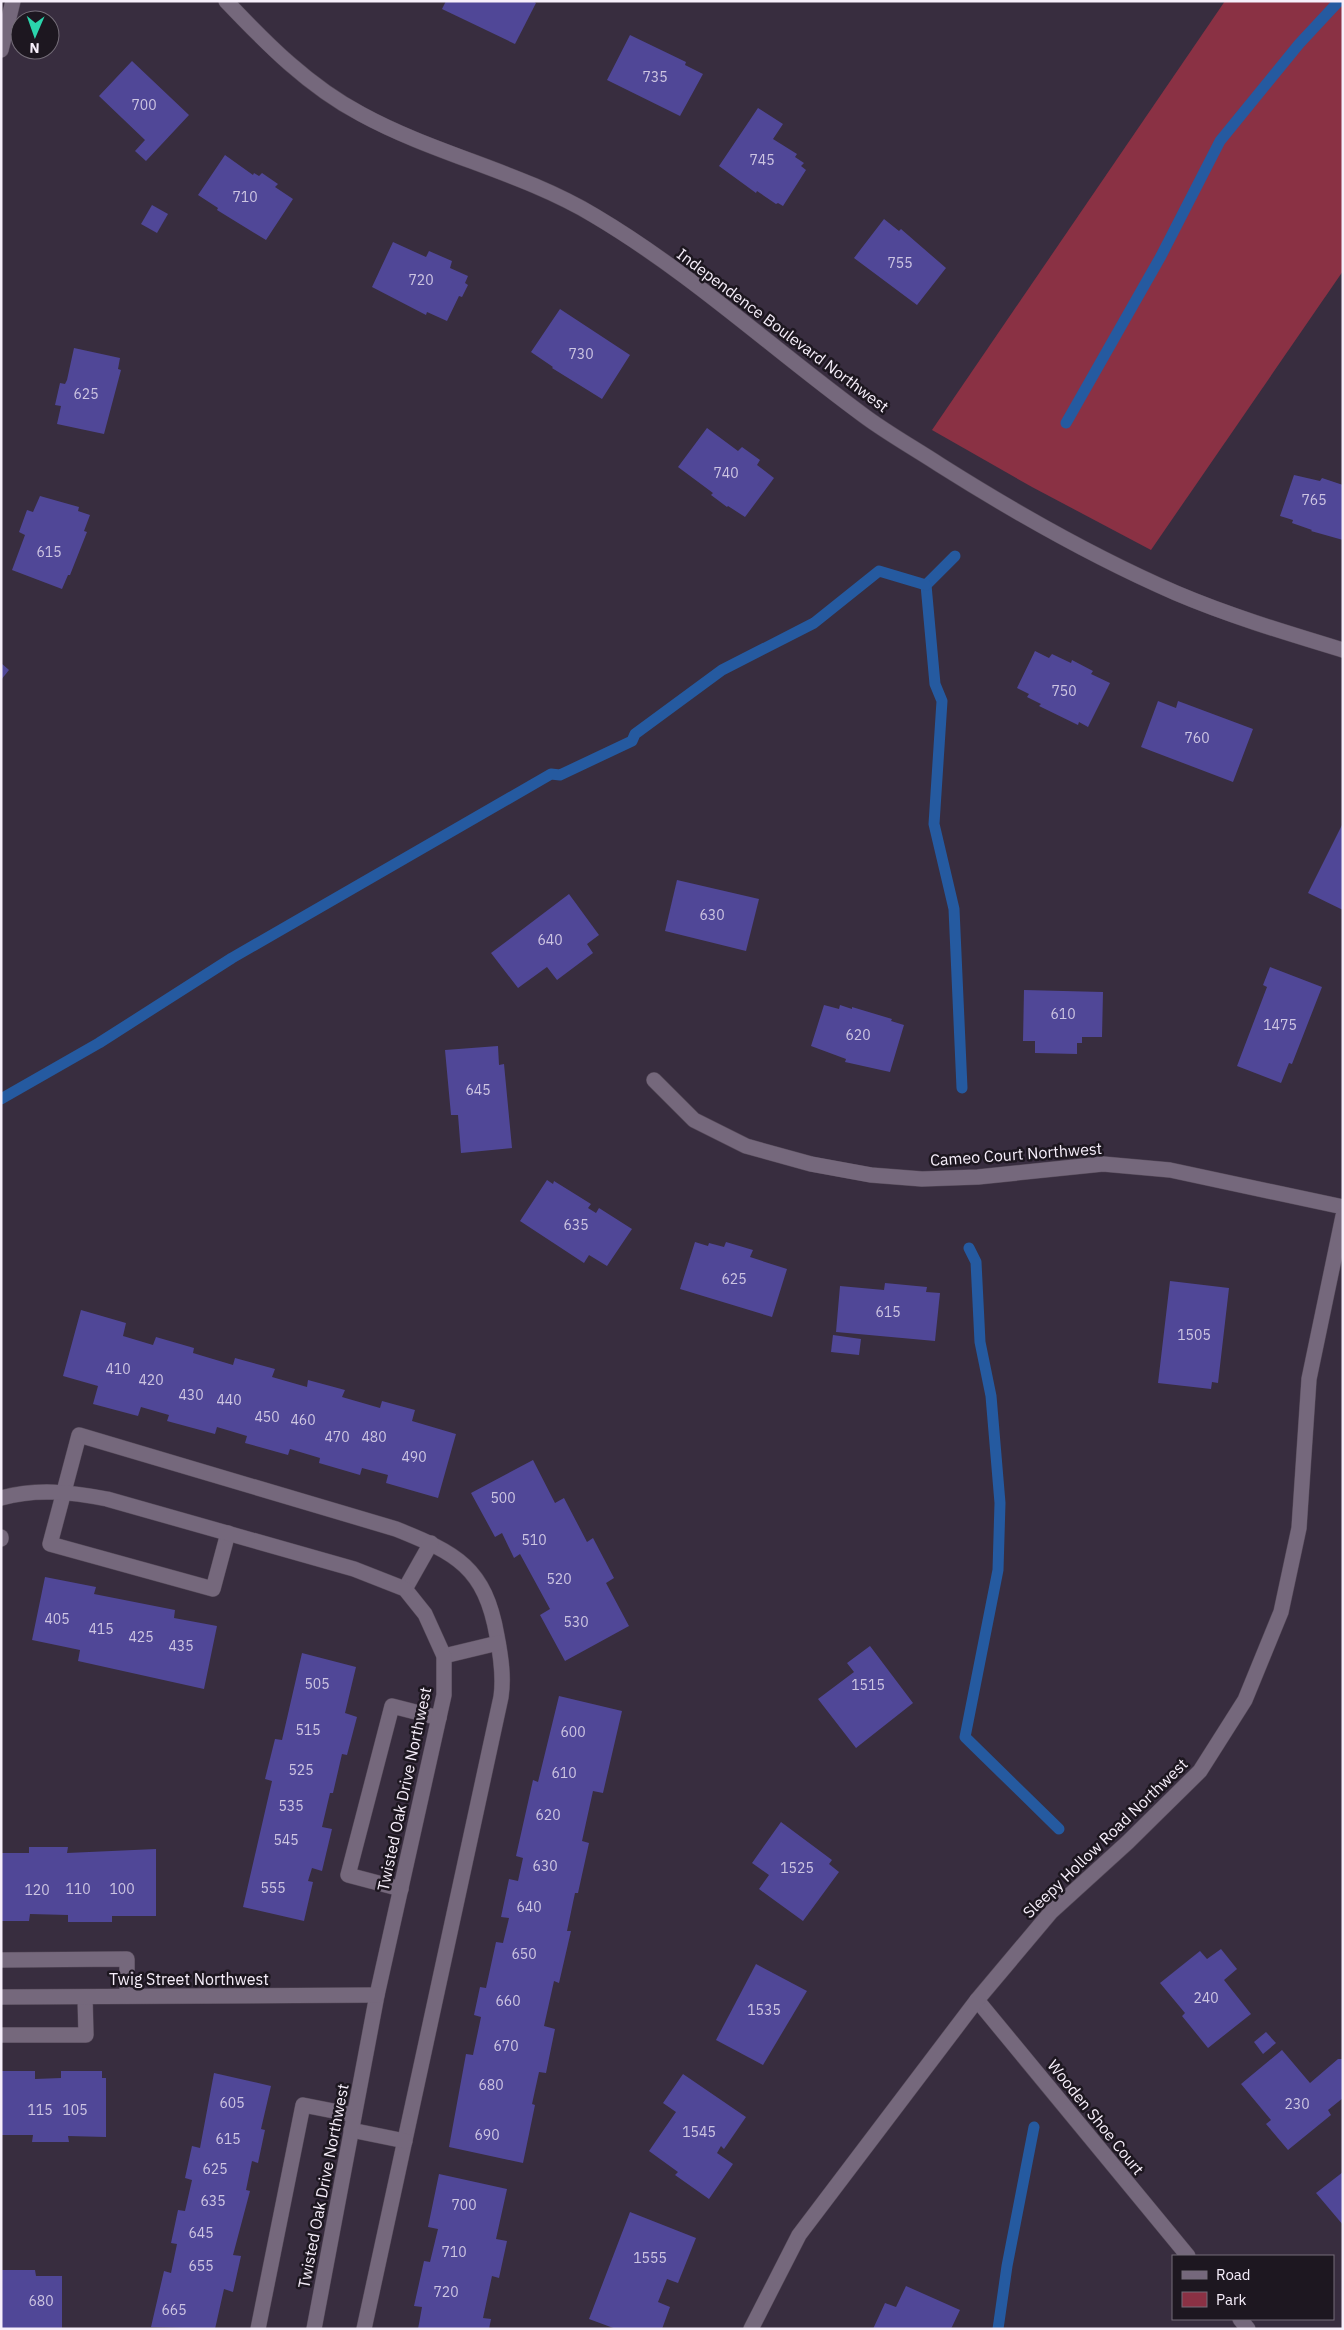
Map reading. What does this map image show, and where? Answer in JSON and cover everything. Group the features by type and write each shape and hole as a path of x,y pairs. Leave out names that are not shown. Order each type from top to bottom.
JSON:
{"street":[{"path":"1,50 13,1"},
{"name":"Independence Boulevard Northwest","path":"226,1 259,36 306,79 360,114 423,143 536,186 591,213 643,245 865,416 1007,508 1088,552 1177,593 1251,621 1343,650"},
{"name":"Cameo Court Northwest","path":"654,1080 694,1120 746,1146 811,1164 871,1175 922,1179 978,1177 1103,1164 1170,1170 1343,1207"},
{"name":"Sleepy Hollow Road Northwest","path":"751,2329 799,2235 977,2000 1050,1912 1200,1771 1245,1700 1281,1612 1299,1528 1309,1379 1343,1216"},
{"path":"228,1533 213,1589 50,1544 78,1435 396,1528 431,1542 466,1565 478,1580 487,1597 498,1643 503,1683 501,1697 364,2329"},
{"name":"Twisted Oak Drive Northwest","path":"1,1498 42,1491 64,1491 107,1499 354,1568 405,1589 425,1614 444,1656 444,1695 377,1995 314,2329"},
{"path":"405,1589 431,1542"},
{"path":"444,1656 498,1643"},
{"path":"401,1889 348,1875 392,1706 439,1718"},
{"path":"1,1960 127,1959 127,1996"},
{"name":"Twig Street Northwest","path":"1,1997 377,1995"},
{"path":"1,2035 86,2035 85,1997"},
{"name":"Wooden Shoe Court","path":"977,2000 1187,2255"},
{"path":"258,2329 303,2105 354,2115"},
{"path":"352,2130 405,2142"}],"green space":[{"path":"1225,1 1343,1 1343,271 1151,550 1032,487 932,430"}],"building":[{"path":"446,1 533,1 536,3 515,44 442,9"},
{"path":"630,35 686,62 685,65 703,74 680,116 607,80"},
{"path":"132,61 189,115 146,161 135,151 145,140 99,96"},
{"path":"758,108 783,124 773,139 797,154 795,157 804,163 801,166 806,170 783,206 778,203 776,204 757,191 756,193 719,166"},
{"path":"225,155 253,175 254,173 259,176 262,173 278,184 275,187 293,199 266,240 217,210 218,208 198,195"},
{"path":"152,205 168,214 157,233 141,224"},
{"path":"884,219 899,231 901,229 946,268 917,305 854,258"},
{"path":"393,242 426,257 429,251 452,261 450,268 468,276 465,283 468,285 462,297 459,296 447,321 427,312 426,315 372,287"},
{"path":"560,309 630,355 602,399 552,368 531,352"},
{"path":"74,348 120,358 118,369 121,370 104,434 57,424 61,406 55,405 60,383 65,384 67,380"},
{"path":"707,428 738,451 742,447 760,460 757,465 774,478 745,517 727,507 711,495 713,493 678,467"},
{"path":"1294,475 1320,481 1322,478 1343,485 1343,540 1311,531 1292,523 1293,520 1280,516"},
{"path":"40,496 79,507 78,511 90,515 84,531 87,532 70,575 68,575 62,589 12,570 25,535 19,532 27,510 33,512"},
{"path":"1035,651 1049,658 1052,654 1071,663 1072,660 1093,671 1091,674 1110,683 1088,727 1079,722 1078,725 1039,706 1041,704 1027,697 1029,694 1017,688"},
{"path":"1,663 9,670 1,680"},
{"path":"1158,701 1176,708 1178,701 1253,729 1233,782 1141,747"},
{"path":"1343,823 1343,910 1308,893"},
{"path":"677,880 759,899 746,951 665,931"},
{"path":"569,894 599,935 587,944 593,953 557,980 547,967 518,988 491,953"},
{"path":"1270,967 1322,987 1292,1064 1289,1063 1281,1083 1237,1066 1267,987 1263,985"},
{"path":"1024,990 1103,992 1102,1037 1082,1037 1082,1043 1077,1043 1077,1054 1035,1053 1035,1041 1023,1041"},
{"path":"824,1005 839,1009 840,1005 852,1009 852,1007 892,1019 891,1021 904,1025 890,1072 845,1062 846,1059 811,1046"},
{"path":"498,1046 499,1065 504,1064 512,1148 461,1153 458,1115 451,1115 445,1050"},
{"path":"547,1180 553,1184 554,1181 591,1204 588,1208 596,1213 599,1208 632,1229 607,1266 589,1255 584,1263 520,1221"},
{"path":"695,1242 708,1246 709,1243 724,1247 726,1242 753,1250 750,1257 787,1269 772,1317 680,1289"},
{"path":"1170,1281 1229,1288 1218,1383 1212,1382 1211,1389 1158,1383"},
{"path":"885,1283 927,1287 926,1292 940,1293 935,1341 836,1332 840,1286 884,1290"},
{"path":"81,1310 126,1323 123,1336 153,1345 156,1337 194,1348 193,1353 233,1365 235,1358 275,1369 272,1377 307,1387 308,1380 345,1390 342,1397 380,1408 382,1401 415,1410 412,1421 456,1434 438,1498 386,1483 388,1475 362,1468 360,1475 319,1463 320,1458 290,1449 288,1455 245,1443 247,1436 217,1427 215,1434 167,1421 169,1415 141,1407 138,1416 93,1404 98,1386 63,1376"},
{"path":"833,1335 861,1339 859,1355 831,1352"},
{"path":"533,1460 555,1503 564,1498 587,1542 593,1538 614,1578 606,1583 629,1626 565,1661 540,1615 550,1609 520,1554 514,1558 502,1533 495,1537 471,1493"},
{"path":"45,1577 96,1587 94,1594 175,1610 174,1618 217,1626 204,1689 78,1661 80,1650 32,1640"},
{"path":"870,1646 913,1703 856,1748 818,1699 854,1672 847,1663"},
{"path":"302,1653 356,1667 345,1713 357,1717 347,1755 342,1754 333,1793 330,1793 322,1827 332,1829 322,1871 312,1868 308,1881 313,1882 304,1921 243,1907 272,1781 265,1779 275,1739 282,1740"},
{"path":"559,1696 622,1711 603,1793 593,1791 582,1841 589,1843 567,1931 571,1931 559,1983 554,1981 544,2026 555,2029 546,2073 539,2072 532,2104 535,2105 523,2163 449,2147 466,2054 473,2055 481,2017 474,2015 480,1987 486,1988 496,1942 503,1943 509,1918 501,1917 509,1879 518,1881 523,1858 516,1856 533,1780 538,1782"},
{"path":"781,1822 832,1860 829,1864 839,1872 803,1921 759,1889 769,1875 752,1863"},
{"path":"29,1847 68,1847 67,1853 156,1849 156,1916 112,1916 112,1922 68,1922 68,1915 30,1914 29,1921 1,1921 1,1853 29,1853"},
{"path":"1221,1949 1237,1969 1224,1980 1251,2014 1208,2048 1182,2016 1185,2013 1160,1983 1200,1951 1207,1959"},
{"path":"756,1964 807,1991 763,2065 716,2040"},
{"path":"1266,2032 1276,2043 1263,2054 1254,2042"},
{"path":"1282,2050 1310,2083 1338,2059 1343,2059 1343,2098 1328,2110 1331,2115 1288,2150 1266,2124 1271,2120 1241,2084"},
{"path":"1,2071 35,2071 35,2079 61,2078 61,2071 102,2071 102,2078 106,2078 106,2137 68,2136 69,2142 32,2142 33,2135 1,2135"},
{"path":"214,2073 271,2086 261,2129 265,2130 258,2163 252,2161 246,2190 250,2191 233,2255 241,2256 233,2292 224,2289 215,2329 151,2327 164,2271 171,2273 177,2244 171,2243 178,2210 185,2211 192,2180 185,2178 192,2146 200,2148"},
{"path":"683,2074 746,2117 724,2149 721,2146 717,2153 733,2164 709,2199 675,2175 678,2172 649,2151 676,2112 663,2103"},
{"path":"1343,2172 1343,2225 1316,2193"},
{"path":"439,2174 507,2189 496,2239 507,2241 499,2278 492,2276 483,2318 491,2319 489,2329 418,2329 422,2307 414,2306 424,2261 430,2262 438,2229 428,2227"},
{"path":"630,2212 696,2238 678,2283 667,2279 658,2302 670,2307 662,2329 616,2329 589,2319"},
{"path":"2,2270 35,2270 36,2276 62,2276 62,2329 1,2329"},
{"path":"906,2286 960,2310 951,2329 873,2329 885,2303 896,2307"}],"waterway":[{"path":"1066,423 1161,256 1220,141 1299,44 1339,1"},
{"path":"926,585 955,556"},
{"path":"1,1099 99,1043 232,958 551,774 560,775 632,741 635,734 722,670 814,623 879,571 926,585"},
{"path":"926,585 935,684 942,701 934,824 954,909 962,1088"},
{"path":"969,1248 976,1262 980,1342 991,1396 1000,1503 998,1570 965,1737 1059,1829"},
{"path":"998,2329 1007,2266 1034,2127"}]}
